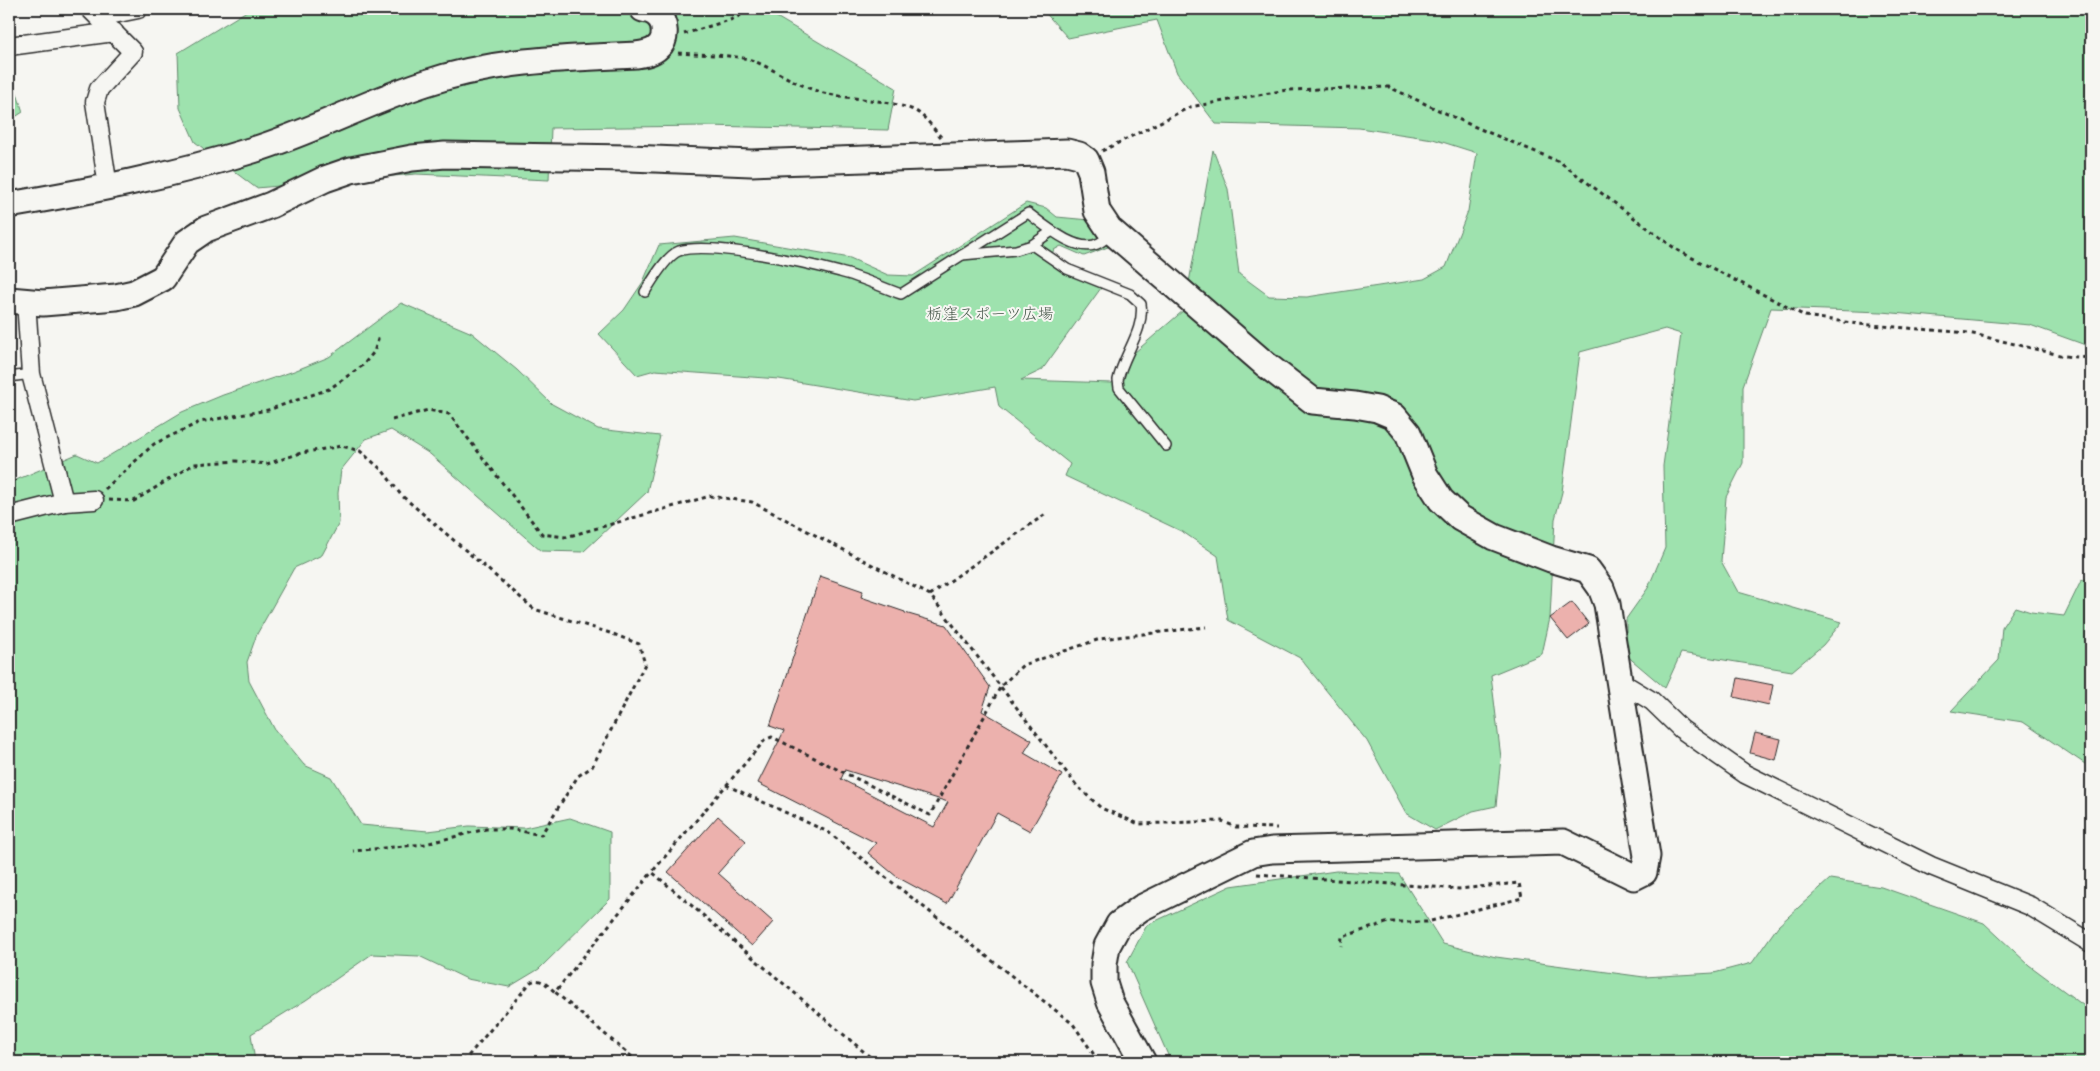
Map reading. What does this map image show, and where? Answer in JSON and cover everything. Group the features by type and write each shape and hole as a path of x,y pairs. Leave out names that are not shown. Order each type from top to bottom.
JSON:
{"street":[{"path":"95,13 138,9"},
{"path":"9,204 108,186 253,150 302,134 368,105 436,80 477,69 533,61 650,53 660,46 664,40 662,21 658,15 643,9"},
{"path":"95,13 133,52 99,89 96,102 108,186"},
{"path":"9,46 114,32"},
{"path":"64,502 31,374 17,301 43,303 116,297 134,293 163,278 187,242 206,229 271,205 334,176 352,170 404,159 445,155 630,158 751,163 1067,152 1079,155 1086,160 1091,172 1097,211 1112,232 1265,364 1313,401 1378,409 1394,416 1408,433 1425,475 1441,500 1460,518 1494,537 1551,559 1588,570 1601,588 1607,604 1647,856 1644,872 1634,877 1563,842 1272,850 1253,853 1141,908 1119,924 1108,946 1104,964 1104,983 1110,1002 1143,1062"},
{"path":"9,516 64,502 94,500"},
{"path":"1619,681 1652,701 1681,729 1745,774 1932,866 2030,906 2091,943"}],"lane":[{"path":"645,292 660,268 678,251 709,249 757,255 841,272 901,294 1028,214 1071,242 1087,246 1099,244 1112,232"},
{"path":"962,255 1016,250 1032,245 1052,231"},
{"path":"1032,245 1068,269 1130,294 1141,304 1143,312 1141,323 1118,380 1119,388 1166,446"},
{"path":"9,377 31,374"}],"path":[{"path":"754,9 733,19 664,40 670,52 742,58 753,61 791,81 818,91 880,101 912,109 923,117 944,141 964,149 967,155"},
{"path":"1086,160 1190,107 1287,90 1389,87 1473,126 1560,162 1677,250 1805,316 1858,324 1970,333 2064,356 2091,358"},
{"path":"94,500 154,444 200,422 268,410 329,388 362,366 374,352 379,336"},
{"path":"392,420 428,410 449,414 542,534 566,537 710,496 752,502 930,595 1077,786 1101,808 1139,824 1222,821 1236,827 1283,828"},
{"path":"94,500 134,501 194,464 236,461 267,464 301,453 342,446 360,451 382,471 401,495 534,609 639,644 645,664 631,692 614,720 592,767 578,776 541,835 510,830 486,829 425,844 353,851"},
{"path":"930,595 1047,513"},
{"path":"555,992 652,872 765,740 772,737 930,815 1001,686 1023,665 1100,639 1206,627"},
{"path":"726,785 828,832 1073,1024 1099,1062"},
{"path":"652,872 876,1062"},
{"path":"1255,874 1460,890 1519,882 1522,898 1427,922 1390,922 1342,937 1340,946"},
{"path":"462,1062 531,982 536,980 542,981 638,1062"}],"green space":[{"path":"250,9 763,9 896,88 888,130 705,126 551,128 549,180 416,174 256,188 195,142 180,108 178,53"},
{"name":"栃窪スポーツ広場","path":"1042,9 2091,9 2091,347 2030,325 1882,312 1771,308 1743,386 1743,463 1726,497 1721,561 1738,592 1842,622 1823,645 1792,671 1681,653 1665,688 1626,655 1626,619 1648,588 1665,548 1663,466 1681,334 1665,329 1580,352 1562,492 1555,519 1550,618 1542,654 1491,675 1501,758 1496,806 1473,811 1435,830 1406,813 1367,741 1300,658 1228,620 1218,556 1183,532 1065,476 1070,464 999,407 995,387 913,401 779,379 655,370 637,375 599,334 624,310 643,282 659,245 735,238 850,258 888,275 913,276 1026,203 1046,208 1057,217 1089,220 1116,244 1084,256 1061,246 1054,250 1047,261 1064,273 1101,288 1042,370 1021,380 1112,383 1134,353 1184,310 1213,150 1228,189 1239,274 1269,296 1307,297 1424,279 1446,267 1468,211 1477,153 1433,139 1359,128 1216,124 1177,73 1157,20 1068,38"},
{"path":"9,69 23,112 9,121"},
{"path":"401,303 472,333 517,370 552,404 598,429 660,436 647,492 583,552 541,551 430,454 391,430 366,439 341,470 338,493 339,523 322,555 294,568 257,634 247,662 249,681 275,730 304,765 331,777 361,825 428,831 469,826 524,828 570,818 610,832 610,899 539,969 509,987 467,979 419,956 372,954 306,1000 251,1034 255,1062 9,1062 9,483 77,454 97,463 182,412 223,395 329,357"},
{"path":"2091,577 2091,768 2023,722 1951,711 1999,660 2002,627 2015,607 2031,612 2064,616 2081,581"},
{"path":"1336,871 1399,874 1443,944 1496,957 1644,977 1714,973 1752,963 1778,926 1830,879 1881,887 1984,923 2029,965 2091,1011 2091,1062 1171,1062 1127,962 1147,925 1231,886"}],"building":[{"path":"820,576 863,591 861,597 946,625 990,687 982,711 1032,740 1024,753 1062,775 1030,831 997,813 947,904 897,877 868,853 876,843 758,783 784,731 770,726","holes":["845,770 948,802 934,827 841,779"]},
{"path":"1572,602 1589,624 1568,640 1550,618"},
{"path":"1738,678 1773,685 1769,705 1734,697"},
{"path":"1755,733 1781,739 1776,760 1750,753"},
{"path":"718,816 746,841 718,873 773,922 752,946 668,872"}]}
